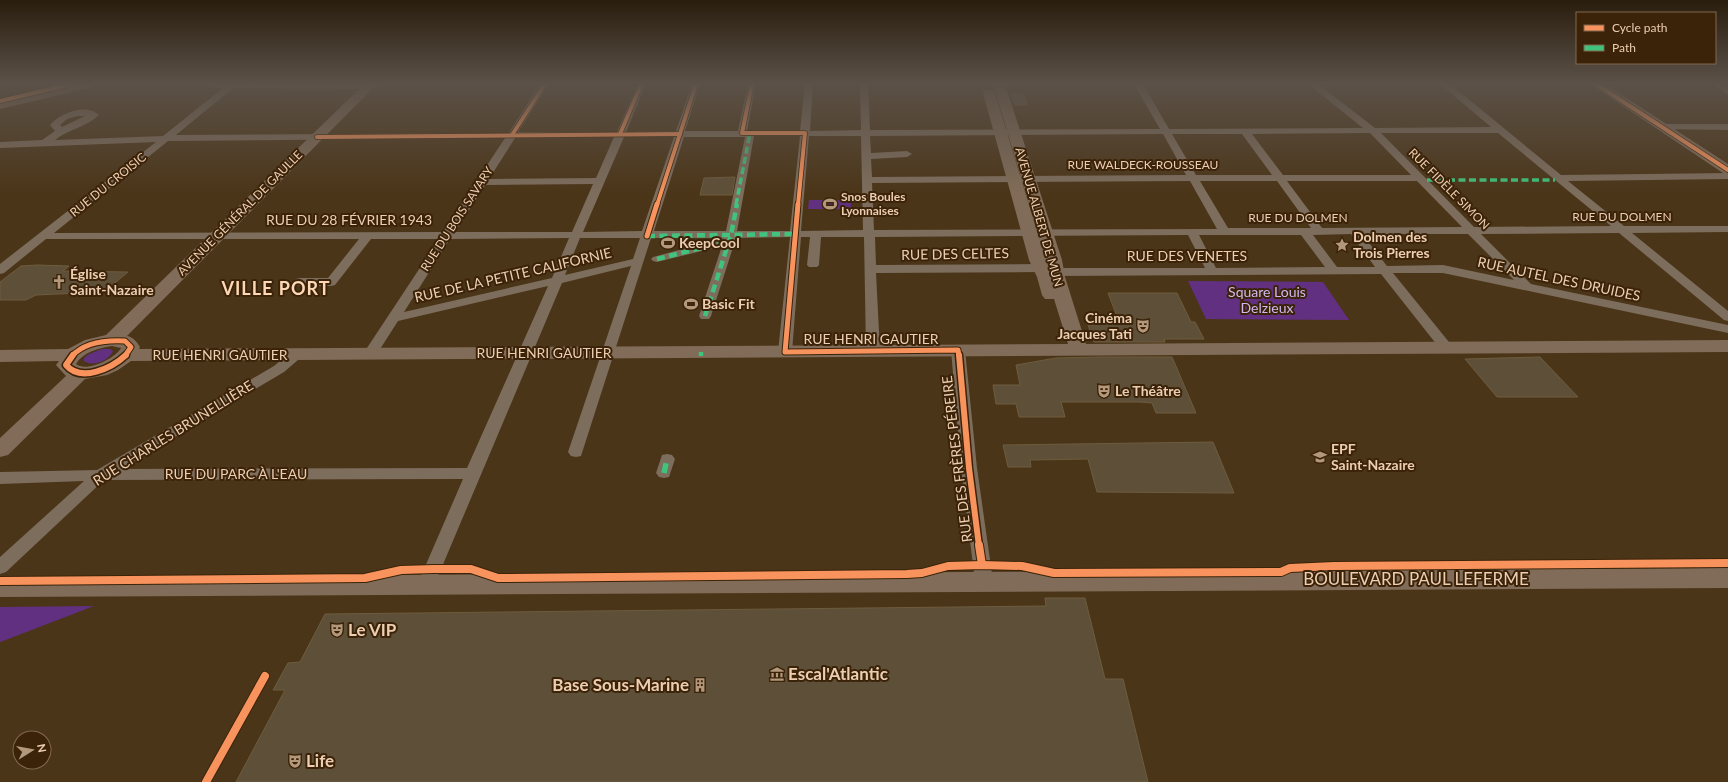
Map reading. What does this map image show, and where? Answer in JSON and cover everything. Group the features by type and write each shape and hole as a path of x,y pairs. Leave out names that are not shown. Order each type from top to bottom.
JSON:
{"street":[{"name":"RUE DU CROISIC","path":"0,270 5,262 43,236 188,120"},
{"name":"AVENUE GÉNÉRAL DE GAULLE","path":"112,340 334,120"},
{"name":"RUE DU BOIS SAVARY","path":"370,354 522,120"},
{"path":"427,583 473,473 626,120"},
{"path":"576,452 639,261 652,236 684,120"},
{"path":"705,316 730,238 748,120"},
{"path":"785,352 792,234 805,120"},
{"path":"865,120 873,351"},
{"name":"AVENUE ALBERT DE MUN","path":"1002,120 1007,132 1021,179 1029,232 1048,270"},
{"name":"AVENUE ALBERT DE MUN","path":"1005,120 1007,132"},
{"path":"1159,120 1224,231"},
{"name":"RUE FIDÈLE SIMON","path":"1360,120 1372,130 1527,287"},
{"path":"1488,120 1622,230 1722,307 1728,317"},
{"path":"1652,120 1728,170"},
{"path":"1662,127 1728,127"},
{"path":"45,143 60,130"},
{"path":"0,145 166,138 746,133 1500,130"},
{"path":"1245,131 1319,231"},
{"path":"866,156 907,154"},
{"path":"1558,178 1728,176"},
{"name":"RUE WALDECK-ROUSSEAU","path":"867,180 1420,178"},
{"name":"AVENUE ALBERT DE MUN","path":"1021,179 1046,232 1048,270 1046,277 1072,350"},
{"path":"481,182 600,181"},
{"name":"RUE DU DOLMEN","path":"730,238 792,234 869,233 1470,229 1728,229"},
{"path":"1353,230 1446,347"},
{"path":"1191,231 1212,271"},
{"path":"1304,231 1334,271"},
{"path":"814,265 816,234"},
{"path":"300,282 331,282 368,235"},
{"name":"RUE DU 28 FÉVRIER 1943","path":"43,236 447,235 730,238"},
{"path":"657,259 730,238"},
{"name":"RUE DE LA PETITE CALIFORNIE","path":"393,318 639,261"},
{"name":"RUE AUTEL DES DRUIDES","path":"1334,271 1443,269 1728,329"},
{"name":"RUE DES CELTES","path":"870,270 1048,270"},
{"name":"RUE DES VENETES","path":"1048,270 1334,271"},
{"path":"0,356 76,364 101,370 111,366 127,355 130,350 129,343 125,341 112,340 91,345 76,364 3,445"},
{"name":"RUE HENRI GAUTIER","path":"127,355 609,352 701,354 958,350 1728,346"},
{"name":"RUE DES FRÈRES PÉREIRE","path":"958,350 968,460 984,581"},
{"name":"RUE CHARLES BRUNELLIÈRE","path":"0,567 100,475 279,369 298,354"},
{"name":"RUE DU PARC À L'EAU","path":"0,478 100,475 473,473"},
{"name":"BOULEVARD PAUL LEFERME","path":"0,587 427,583 1728,578"}],"green space":[{"name":"Snos Boules Lyonnaises","path":"809,200 851,200 851,209 808,209"},
{"name":"Square Louis Delzieux","path":"1188,281 1323,282 1349,320 1206,319"},
{"path":"102,349 110,349 113,351 108,358 100,362 87,363 84,361 84,358 89,354"},
{"path":"94,606 3,641 0,642 0,607"}],"building":[{"path":"735,177 732,195 700,195 704,178"},
{"name":"Église Saint-Nazaire","path":"21,266 69,266 63,271 128,272 104,292 36,295 26,300 0,300 0,282"},
{"path":"1108,293 1177,293 1191,322 1195,322 1204,339 1164,339 1165,342 1094,342 1088,325 1120,324"},
{"name":"Le Théâtre","path":"1172,357 1196,413 1156,413 1152,403 1140,402 1061,402 1065,417 1019,417 1016,404 996,404 993,385 1020,385 1016,365 1056,358"},
{"path":"1540,357 1578,397 1497,397 1465,359"},
{"path":"1213,442 1234,493 1097,492 1088,459 1030,460 1031,467 1008,467 1003,445"},
{"name":"Base Sous-Marine","path":"1045,598 1085,598 1105,679 1123,679 1148,782 236,782 285,690 273,690 288,663 300,662 325,614 1046,606"}],"marked path":[{"path":"705,316 731,235 750,133"},
{"path":"1427,180 1555,180"},
{"path":"647,236 795,234"},
{"path":"657,259 729,241"},
{"path":"664,473 667,459"}],"cycle path":[{"path":"512,135 521,120"},
{"path":"620,134 626,120"},
{"path":"647,236 684,120"},
{"path":"745,120 742,133 805,133 785,352 958,350 969,468 982,565"},
{"path":"1652,120 1728,170"},
{"path":"317,137 680,134"},
{"path":"112,340 125,341 131,347 128,354 111,366 89,373 79,373 71,371 66,365 69,359 79,350 92,344 112,340"},
{"path":"0,581 365,578 401,570 433,569 471,569 498,578 907,574 922,573 948,566 982,565 1022,566 1054,573 1281,572 1290,568 1334,566 1728,563"},
{"path":"206,782 265,676"}],"place":[{"name":"Snos Boules Lyonnaises","path":"830,204"},
{"name":"KeepCool","path":"668,243"},
{"name":"Dolmen des Trois Pierres","path":"1342,245"},
{"name":"Église Saint-Nazaire","path":"59,282"},
{"name":"Basic Fit","path":"691,304"},
{"name":"Cinéma Jacques Tati","path":"1143,326"},
{"name":"Le Théâtre","path":"1104,391"},
{"name":"EPF Saint-Nazaire","path":"1320,457"},
{"name":"Le VIP","path":"337,630"},
{"name":"Escal'Atlantic","path":"777,674"},
{"name":"Base Sous-Marine","path":"700,685"},
{"name":"Life","path":"295,761"}],"district":[{"name":"VILLE PORT","path":"276,289"}]}
